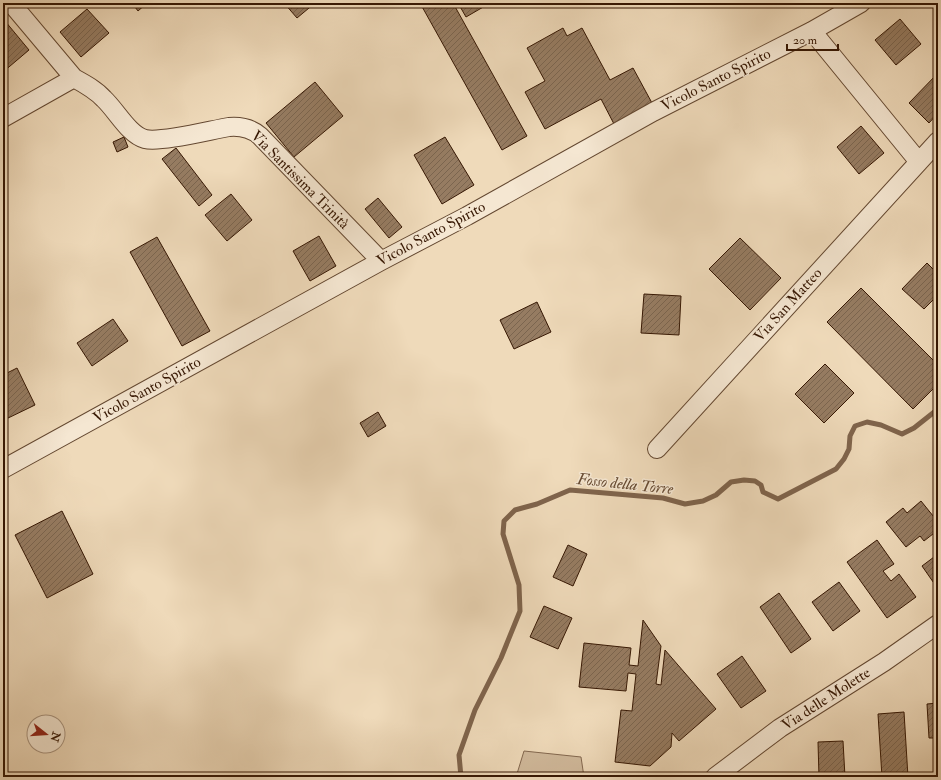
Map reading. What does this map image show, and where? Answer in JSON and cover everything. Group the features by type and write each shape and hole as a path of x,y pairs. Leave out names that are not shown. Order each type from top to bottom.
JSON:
{"street":[{"name":"Vicolo Santo Spirito","path":"3,469 381,261 467,216 653,112 812,31 861,3"},
{"path":"3,118 74,78 20,6"},
{"path":"812,31 920,162"},
{"name":"Via Santissima Trinità","path":"74,78 86,84 101,95 134,133 144,139 156,140 234,126 246,128 257,133 381,261"},
{"name":"Via San Matteo","path":"657,449 938,141"},
{"name":"Via delle Molette","path":"715,777 786,724 884,662 938,624"}],"shaded area":[{"path":"524,751 581,757 584,777 516,777"}],"building":[{"path":"132,3 147,3 138,11"},
{"path":"284,3 315,3 297,18"},
{"path":"420,3 453,3 527,136 502,150"},
{"path":"458,3 484,3 485,6 466,17"},
{"path":"87,9 109,33 81,57 60,32"},
{"path":"900,19 921,44 896,65 875,40"},
{"path":"5,21 29,50 3,72 3,23"},
{"path":"563,28 567,36 582,28 610,80 633,68 652,103 614,124 601,99 545,129 525,92 545,81 527,48"},
{"path":"938,73 938,113 929,123 909,103"},
{"path":"315,82 343,116 294,157 266,123"},
{"path":"861,126 884,153 859,174 837,147"},
{"path":"124,137 128,147 117,152 113,142"},
{"path":"445,137 474,185 442,204 414,155"},
{"path":"176,148 212,195 199,206 162,159"},
{"path":"231,194 252,220 227,241 205,215"},
{"path":"378,198 402,227 389,238 365,209"},
{"path":"319,236 336,266 310,281 293,251"},
{"path":"157,237 210,331 182,346 130,252"},
{"path":"740,238 781,278 750,310 709,269"},
{"path":"927,263 938,274 938,295 924,309 902,289"},
{"path":"861,288 938,365 938,384 913,409 827,322"},
{"path":"644,294 681,296 679,335 641,333"},
{"path":"537,302 551,332 514,349 500,320"},
{"path":"113,319 128,341 92,366 77,343"},
{"path":"825,364 854,393 824,423 795,394"},
{"path":"17,368 35,405 4,420 3,375"},
{"path":"378,412 386,426 368,437 360,423"},
{"path":"921,501 938,522 938,530 924,541 920,536 906,547 886,522 903,508 907,513"},
{"path":"62,511 93,574 47,598 15,535"},
{"path":"877,540 894,564 883,571 891,581 899,574 916,597 887,618 847,562"},
{"path":"568,545 587,554 573,586 553,577"},
{"path":"938,554 938,589 922,566"},
{"path":"839,582 860,611 833,631 812,602"},
{"path":"779,593 811,639 791,653 760,607"},
{"path":"544,606 572,618 558,649 530,637"},
{"path":"643,620 661,646 656,684 661,685 665,650 716,709 679,741 672,733 671,747 650,766 615,762 621,710 632,711 636,674 628,673 626,691 579,687 584,643 631,648 629,665 638,666"},
{"path":"742,656 766,691 741,708 717,674"},
{"path":"938,703 938,738 929,738 927,704"},
{"path":"904,712 908,777 882,777 878,714"},
{"path":"843,741 845,777 819,777 818,742"}],"waterway":[{"name":"Fosso della Torre","path":"461,777 459,755 475,710 501,658 520,611 519,585 503,534 504,521 515,510 537,504 570,490 663,498 685,504 703,501 716,495 731,482 744,480 755,481 761,485 763,492 778,499 836,469 844,459 849,449 850,436 855,426 867,422 881,425 902,434 914,428 938,409"}]}
